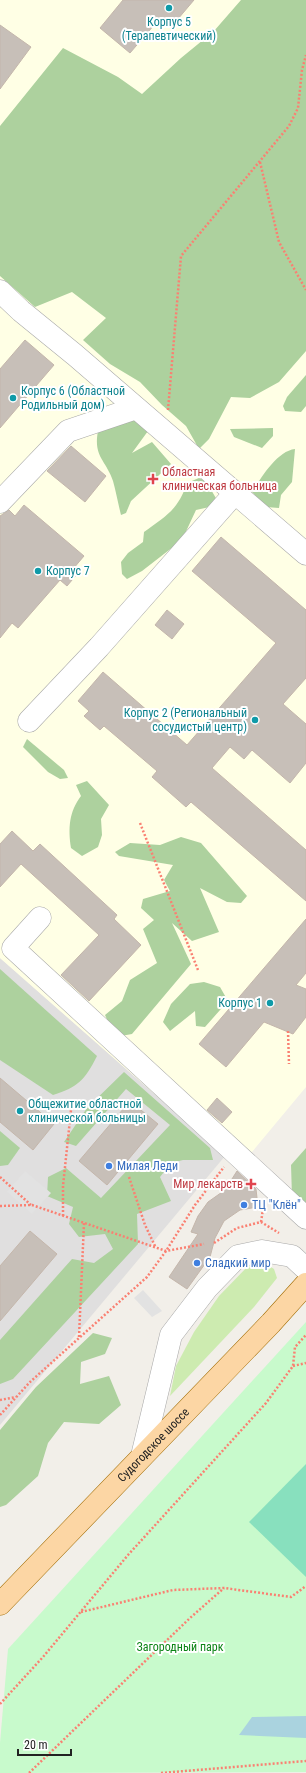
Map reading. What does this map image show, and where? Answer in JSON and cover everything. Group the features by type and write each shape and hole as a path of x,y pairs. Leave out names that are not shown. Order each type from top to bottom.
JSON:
{"main road":[{"name":"Судогодское шоссе","path":"0,1604 266,1329 306,1284"}],"lane":[{"path":"0,291 306,554"},
{"path":"0,502 68,431 136,408"},
{"path":"29,721 99,647 235,493"},
{"path":"40,918 13,948 306,1218"},
{"path":"142,1456 171,1335 207,1288 238,1256 262,1251 292,1256 306,1269"}],"path":[{"path":"166,435 181,256 289,126 298,108 302,70 306,55"},
{"path":"260,162 279,242 306,290"},
{"path":"140,822 198,970"},
{"path":"288,1032 289,1064"},
{"path":"63,1216 63,1186 70,1110"},
{"path":"0,1415 30,1382 147,1277 166,1251 195,1205 235,1152"},
{"path":"129,1176 145,1225 156,1248"},
{"path":"0,1177 32,1205"},
{"path":"0,1206 32,1205 166,1251 204,1244"},
{"path":"262,1222 263,1209"},
{"path":"79,1338 84,1223"},
{"path":"0,1704 43,1657 128,1555 266,1403 293,1366 295,1347 306,1335"},
{"path":"293,1366 306,1363"},
{"path":"0,1400 16,1397"},
{"path":"81,1612 173,1590 224,1588 291,1597 306,1586"},
{"path":"28,1773 190,1618 224,1588"},
{"path":"161,1773 306,1761"}],"shaded area":[{"name":"Областная клиническая больница","path":"0,0 306,0 306,1087 252,1152 225,1156 0,958"},
{"path":"0,958 225,1156 0,1425"},
{"path":"25,1171 51,1193 32,1214 7,1192"},
{"path":"143,1290 162,1311 152,1317 134,1298"}],"green space":[{"path":"241,0 306,0 306,351 279,382 250,398 231,397 209,439 199,449 186,426 162,405 140,382 110,364 83,340 106,318 72,292 35,307 0,276 0,126 63,48 118,77 142,94 181,58 214,31"},
{"path":"306,375 306,406 301,412 285,411 283,406 287,397"},
{"path":"131,420 145,424 148,431 132,453 152,442 171,464 131,501 126,513 121,515 113,481 99,453 97,440 98,431"},
{"path":"273,428 273,436 262,448 234,437 230,429"},
{"path":"295,449 292,482 281,495 279,508 266,507 252,492 276,460 288,451"},
{"path":"199,478 206,481 217,500 214,506 196,510 182,540 142,571 127,579 122,574 121,562 128,553 143,542 144,532 170,512 180,500 187,483"},
{"path":"27,739 64,770 68,778 60,779 48,772 23,747"},
{"path":"87,781 109,805 101,819 102,835 98,847 82,856 71,848 70,820 74,808 81,796 76,785"},
{"path":"181,837 201,843 247,896 241,903 227,902 200,888 219,932 192,941 172,923 191,964 132,1034 115,1037 105,1015 122,1001 130,980 157,963 143,929 154,920 141,908 143,899 170,891 164,880 173,865 119,856 115,852 130,843 160,845"},
{"path":"0,969 97,1056 89,1071 80,1082 69,1089 53,1095 0,1060"},
{"path":"204,982 220,987 228,1001 205,1027 196,1026 195,1011 170,1031 163,1022 171,1004 190,984"},
{"path":"124,1072 210,1148 213,1160 183,1160 171,1163 160,1177 171,1201 137,1214 138,1244 13,1379 0,1384 0,1340 72,1259 94,1263 113,1249 105,1234 79,1237 69,1224 73,1207 47,1196 48,1177 66,1168 101,1198 170,1125 126,1089 76,1146 64,1142 87,1108"},
{"path":"0,1131 20,1148 8,1165 0,1166"},
{"path":"306,1148 306,1209 292,1197 291,1165"},
{"path":"263,1262 274,1269 277,1278 254,1307 170,1396 176,1366 194,1332 219,1296 251,1263"},
{"name":"Загородный парк","path":"306,1322 306,1772 0,1773 0,1743 8,1649"},
{"path":"93,1333 112,1338 105,1354 81,1362 80,1384 109,1376 121,1405 99,1424 64,1422 48,1443 38,1476 6,1505 0,1507 0,1430 36,1387"},
{"path":"306,1464 306,1577 249,1522"}],"water":[{"path":"306,1716 306,1738 239,1735 252,1717"}],"building":[{"path":"123,0 194,0 172,26 161,17 130,53 100,28"},
{"path":"0,25 31,47 0,89"},
{"name":"Корпус 6 (Областной Родильный дом)","path":"25,340 54,365 0,428 0,369"},
{"path":"71,446 106,476 85,502 47,471"},
{"name":"Корпус 7","path":"24,505 84,556 73,569 78,573 67,586 60,580 18,628 12,623 0,638 0,516 9,510 15,516"},
{"name":"Корпус 2 (Региональный сосудистый центр)","path":"221,537 306,610 306,678 283,704 306,724 306,763 290,783 252,750 244,759 230,747 212,768 306,850 306,901 191,802 186,807 152,777 157,771 104,726 100,730 84,716 89,711 78,701 103,672 187,745 276,643 192,571"},
{"path":"167,610 184,624 172,639 155,625"},
{"path":"12,831 33,851 40,844 117,915 114,919 141,945 89,1001 61,975 99,935 21,864 0,887 0,844"},
{"name":"Корпус 1","path":"306,919 306,973 296,985 306,989 306,1017 293,1034 264,1022 226,1067 199,1044"},
{"name":"Общежитие областной клинической больницы","path":"0,1078 54,1124 33,1150 0,1122"},
{"path":"217,1098 232,1112 222,1123 207,1110"},
{"path":"130,1101 158,1124 107,1185 79,1161"},
{"name":"ТЦ \"Клён\"","path":"237,1171 256,1189 258,1207 240,1210 224,1221 215,1238 210,1257 187,1289 169,1277 198,1234 191,1232 198,1216 208,1202 225,1190"},
{"path":"30,1231 57,1254 0,1321 0,1266"}],"place":[{"name":"Корпус 5 (Терапевтический)","path":"169,8"},
{"name":"Корпус 6 (Областной Родильный дом)","path":"13,398"},
{"name":"Областная клиническая больница","path":"153,479"},
{"name":"Корпус 7","path":"38,571"},
{"name":"Корпус 2 (Региональный сосудистый центр)","path":"255,720"},
{"name":"Корпус 1","path":"270,1003"},
{"name":"Общежитие областной клинической больницы","path":"20,1111"},
{"name":"Милая Леди","path":"109,1166"},
{"name":"Мир лекарств","path":"251,1184"},
{"name":"ТЦ \"Клён\"","path":"244,1205"},
{"name":"Сладкий мир","path":"197,1263"}]}
